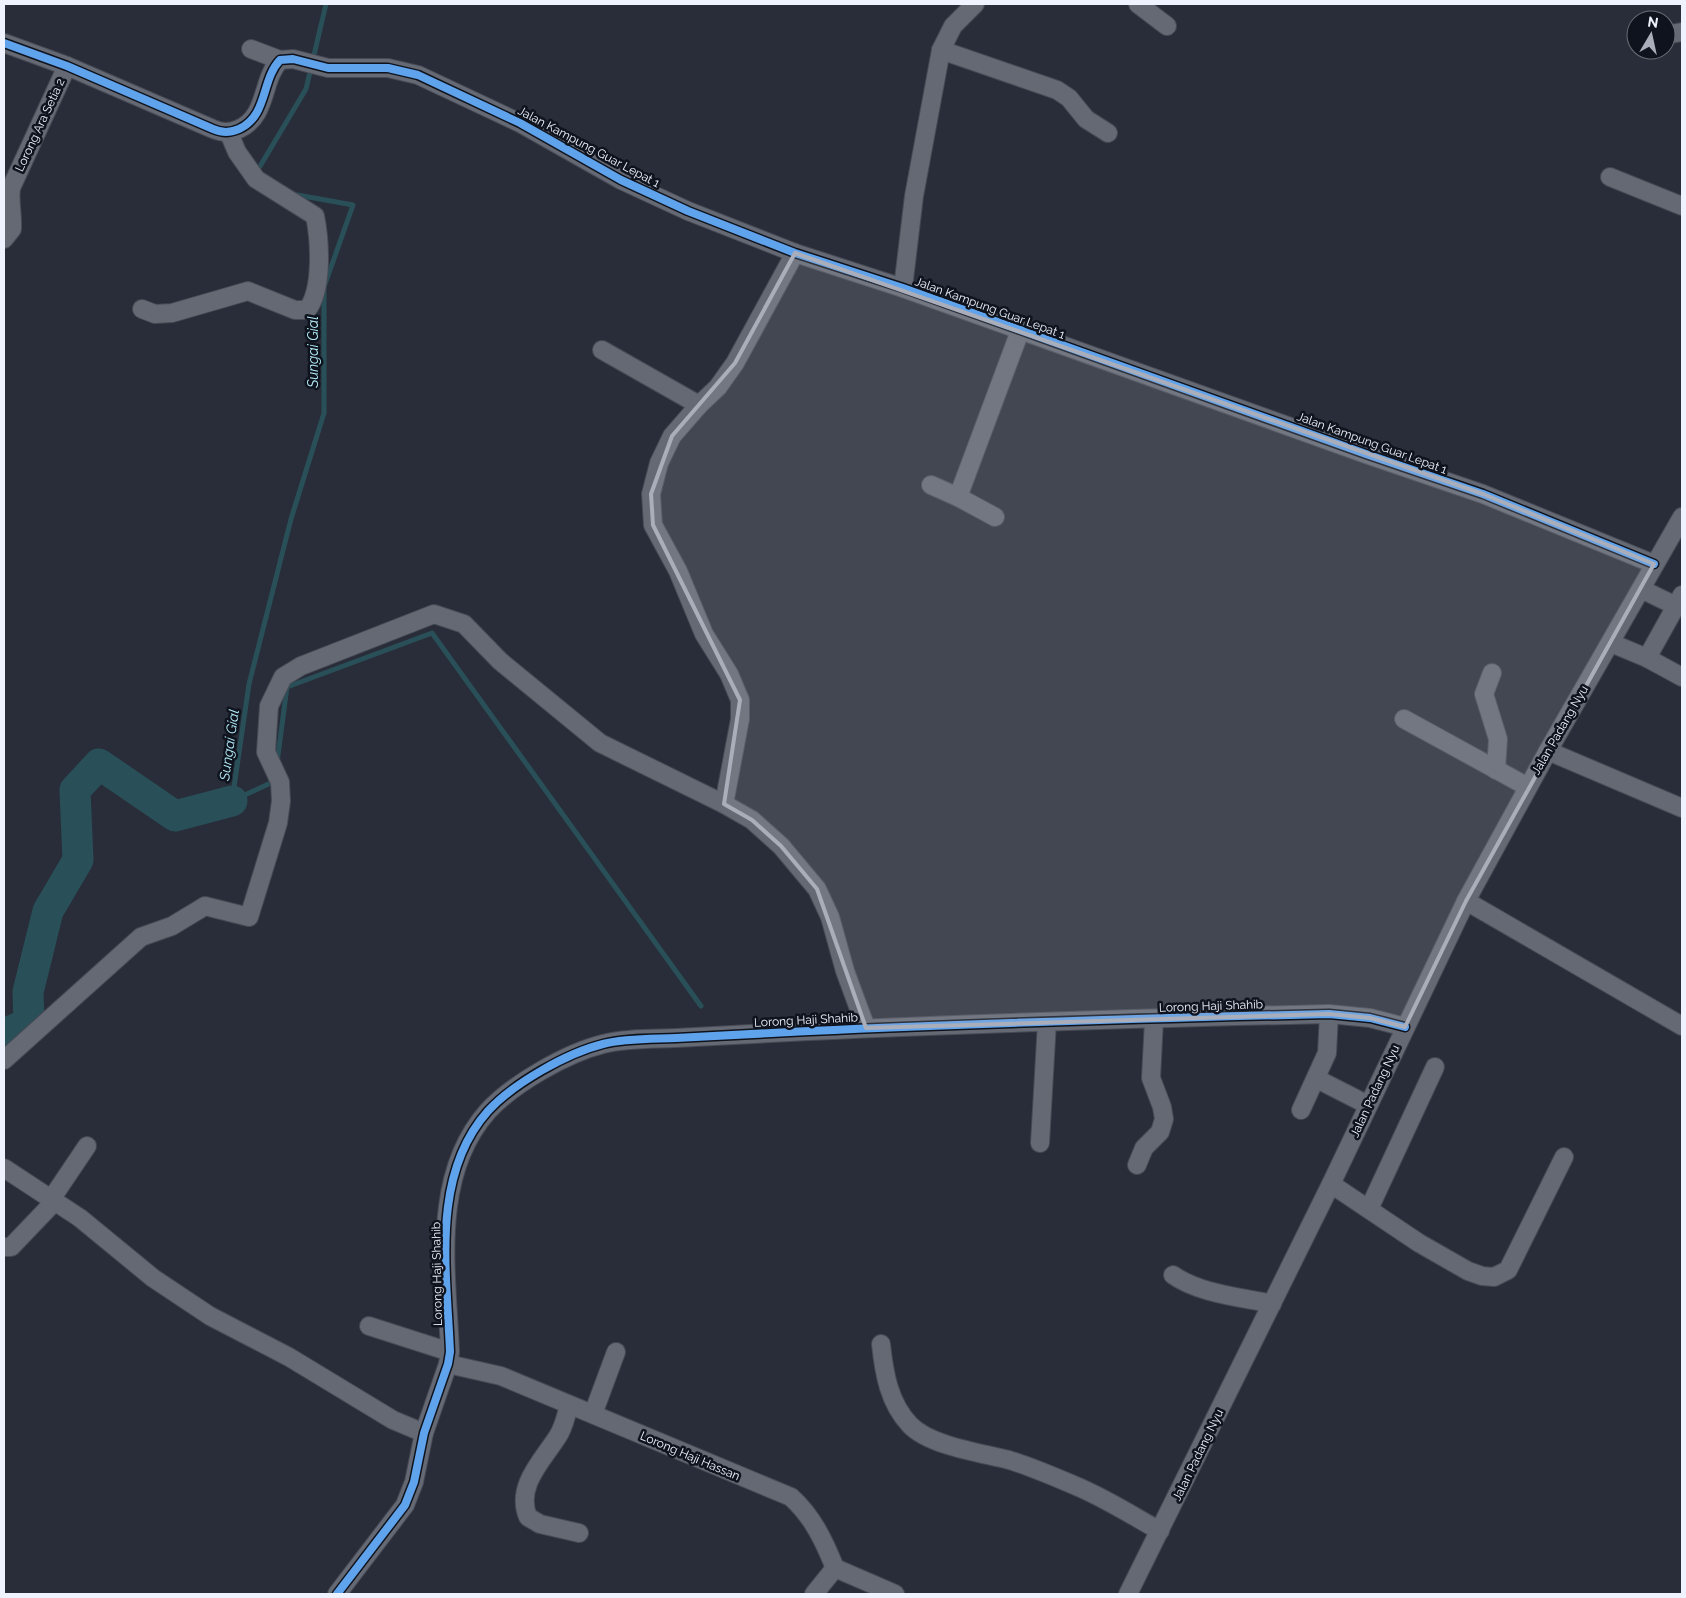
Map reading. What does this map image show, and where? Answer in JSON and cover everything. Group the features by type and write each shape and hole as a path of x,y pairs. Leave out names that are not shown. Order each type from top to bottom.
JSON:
{"street":[{"path":"903,288 914,196 941,50 953,26 975,4"},
{"path":"1138,4 1167,26"},
{"path":"4,43 67,66 213,130 229,133 249,124 259,110 274,66 280,60"},
{"name":"Jalan Kampung Guar Lepat 1","path":"251,49 280,60 293,59 328,68 388,68 418,75 520,123 621,180 688,210 795,253 903,288 1483,494 1654,564"},
{"path":"941,50 1057,90 1069,98 1086,119 1108,133"},
{"name":"Lorong Ara Setia 2","path":"4,239 12,229 11,188 67,66"},
{"path":"142,309 155,314 172,313 248,291 295,310 306,310 314,301 319,254 315,216 256,179 237,152 229,133"},
{"path":"1610,177 1682,206"},
{"path":"724,804 740,718 740,700 729,674 704,634 678,570 653,525 651,494 659,463 672,436 699,405 718,387 735,363 795,253"},
{"path":"958,497 1020,331"},
{"path":"602,350 699,405"},
{"path":"931,485 995,517"},
{"name":"Jalan Padang Nyu","path":"1128,1594 1331,1184 1466,901 1548,751 1682,517"},
{"path":"1641,589 1679,601 1647,658"},
{"path":"4,1060 141,937 172,926 206,906 248,917 278,824 280,782 266,752 269,706 283,677 301,666 434,614 464,624 500,661 600,743 724,804 752,820 781,846 817,889 830,917 845,971 866,1028"},
{"path":"1611,643 1647,658 1682,677"},
{"path":"1492,673 1484,694 1498,739 1496,770"},
{"path":"1404,719 1528,787"},
{"path":"1548,751 1682,808"},
{"path":"1466,901 1682,1026"},
{"path":"1301,1110 1317,1079 1327,1053 1329,1014"},
{"name":"Lorong Haji Shahib","path":"449,1358 445,1228 448,1198 458,1164 472,1135 489,1111 520,1084 567,1058 604,1044 650,1039 866,1028 1329,1014 1370,1018 1405,1027"},
{"path":"1138,1165 1144,1148 1160,1132 1164,1119 1162,1107 1151,1078 1154,1020"},
{"path":"1040,1143 1047,1022"},
{"path":"1368,1209 1436,1067"},
{"path":"1317,1079 1368,1105"},
{"path":"4,1247 11,1246 53,1199 87,1146"},
{"path":"1331,1184 1468,1271 1482,1276 1494,1277 1508,1270 1564,1157"},
{"path":"4,1168 53,1199 153,1278 210,1316 289,1357 393,1420 424,1433"},
{"path":"1173,1275 1183,1283 1272,1304"},
{"name":"Lorong Haji Hassan","path":"369,1326 449,1358 501,1376 569,1406 593,1414 791,1497 803,1509 823,1538 835,1568"},
{"path":"881,1344 890,1394 902,1416 911,1426 938,1440 966,1451 1010,1461 1079,1487 1160,1531"},
{"path":"593,1414 616,1352"},
{"path":"337,1594 405,1505 414,1482 424,1433 449,1358"},
{"path":"569,1406 559,1434 528,1482 523,1501 528,1517 540,1524 578,1534"},
{"path":"814,1594 835,1568 895,1594"}],"highlighted area":[{"path":"795,253 1483,494 1654,564 1466,901 1405,1027 1370,1018 1329,1014 866,1028 817,889 781,846 752,820 724,804 740,700 653,525 651,494 672,436 735,363"}],"waterway":[{"name":"Sungai Gial","path":"256,173 306,89 326,4"},
{"name":"Sungai Gial","path":"232,801 249,684 291,519 324,413 324,287 353,205 292,194"},
{"path":"277,763 287,687 432,633 701,1006"},
{"path":"4,1034 29,1023 28,992 48,911 78,860 75,790 99,764 175,816 232,801"},
{"path":"232,801 275,781"}],"cycle path":[{"path":"4,43 67,66 223,132 239,129 255,116 274,68 280,60 293,59 328,68 388,68 418,75 520,123 621,180 688,211 795,253 903,288 1483,494 1654,564"},
{"path":"337,1594 405,1505 414,1482 424,1433 448,1364 450,1352 445,1258 446,1226 450,1195 457,1165 470,1137 488,1111 512,1090 542,1070 589,1048 603,1044 640,1039 875,1028 1329,1014 1370,1018 1405,1027"}]}
